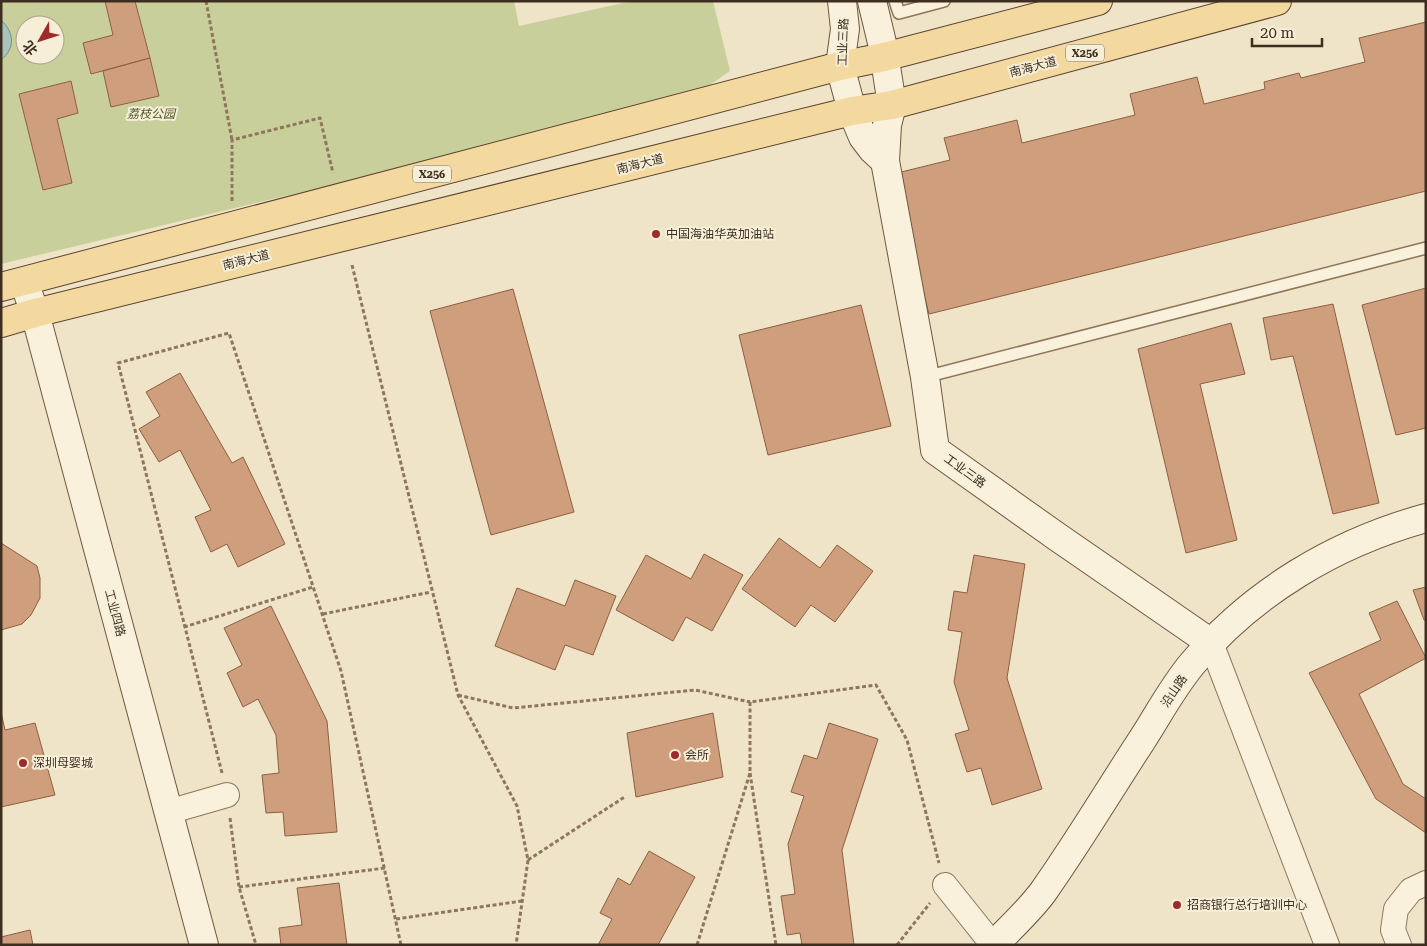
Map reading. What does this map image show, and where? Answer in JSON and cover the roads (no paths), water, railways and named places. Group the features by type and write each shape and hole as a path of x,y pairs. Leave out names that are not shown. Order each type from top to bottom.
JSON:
{"main road":[{"name":"X256","path":"13,284 840,66 884,57 1098,1"},
{"name":"南海大道","path":"1,323 35,312 852,111 892,105 1277,1"}],"street":[{"name":"工业三路","path":"842,1 845,29 840,66 852,111 863,137 885,161"},
{"name":"工业三路","path":"872,1 892,105 887,125 885,161 925,377 935,450 1211,643"},
{"name":"工业四路","path":"13,284 35,312 204,945"},
{"name":"沿山路","path":"994,945 1042,894 1186,672 1240,614 1275,587 1312,564 1358,541 1400,525 1426,518"},
{"path":"1211,643 1327,945"},
{"path":"168,812 228,795"},
{"path":"1399,945 1393,930 1396,909 1412,890 1426,883"},
{"path":"945,885 994,945"}],"lane":[{"path":"896,1 898,13 944,1"},
{"path":"925,377 1426,248"}],"water":[{"path":"1,20 9,30 12,40 9,50 1,60"}],"place":[{"name":"中国海油华英加油站","path":"656,234"},
{"name":"会所","path":"675,755"},
{"name":"深圳母婴城","path":"23,763"},
{"name":"招商银行总行培训中心","path":"1177,905"}],"park label":[{"name":"荔枝公园","path":"151,114"}]}
